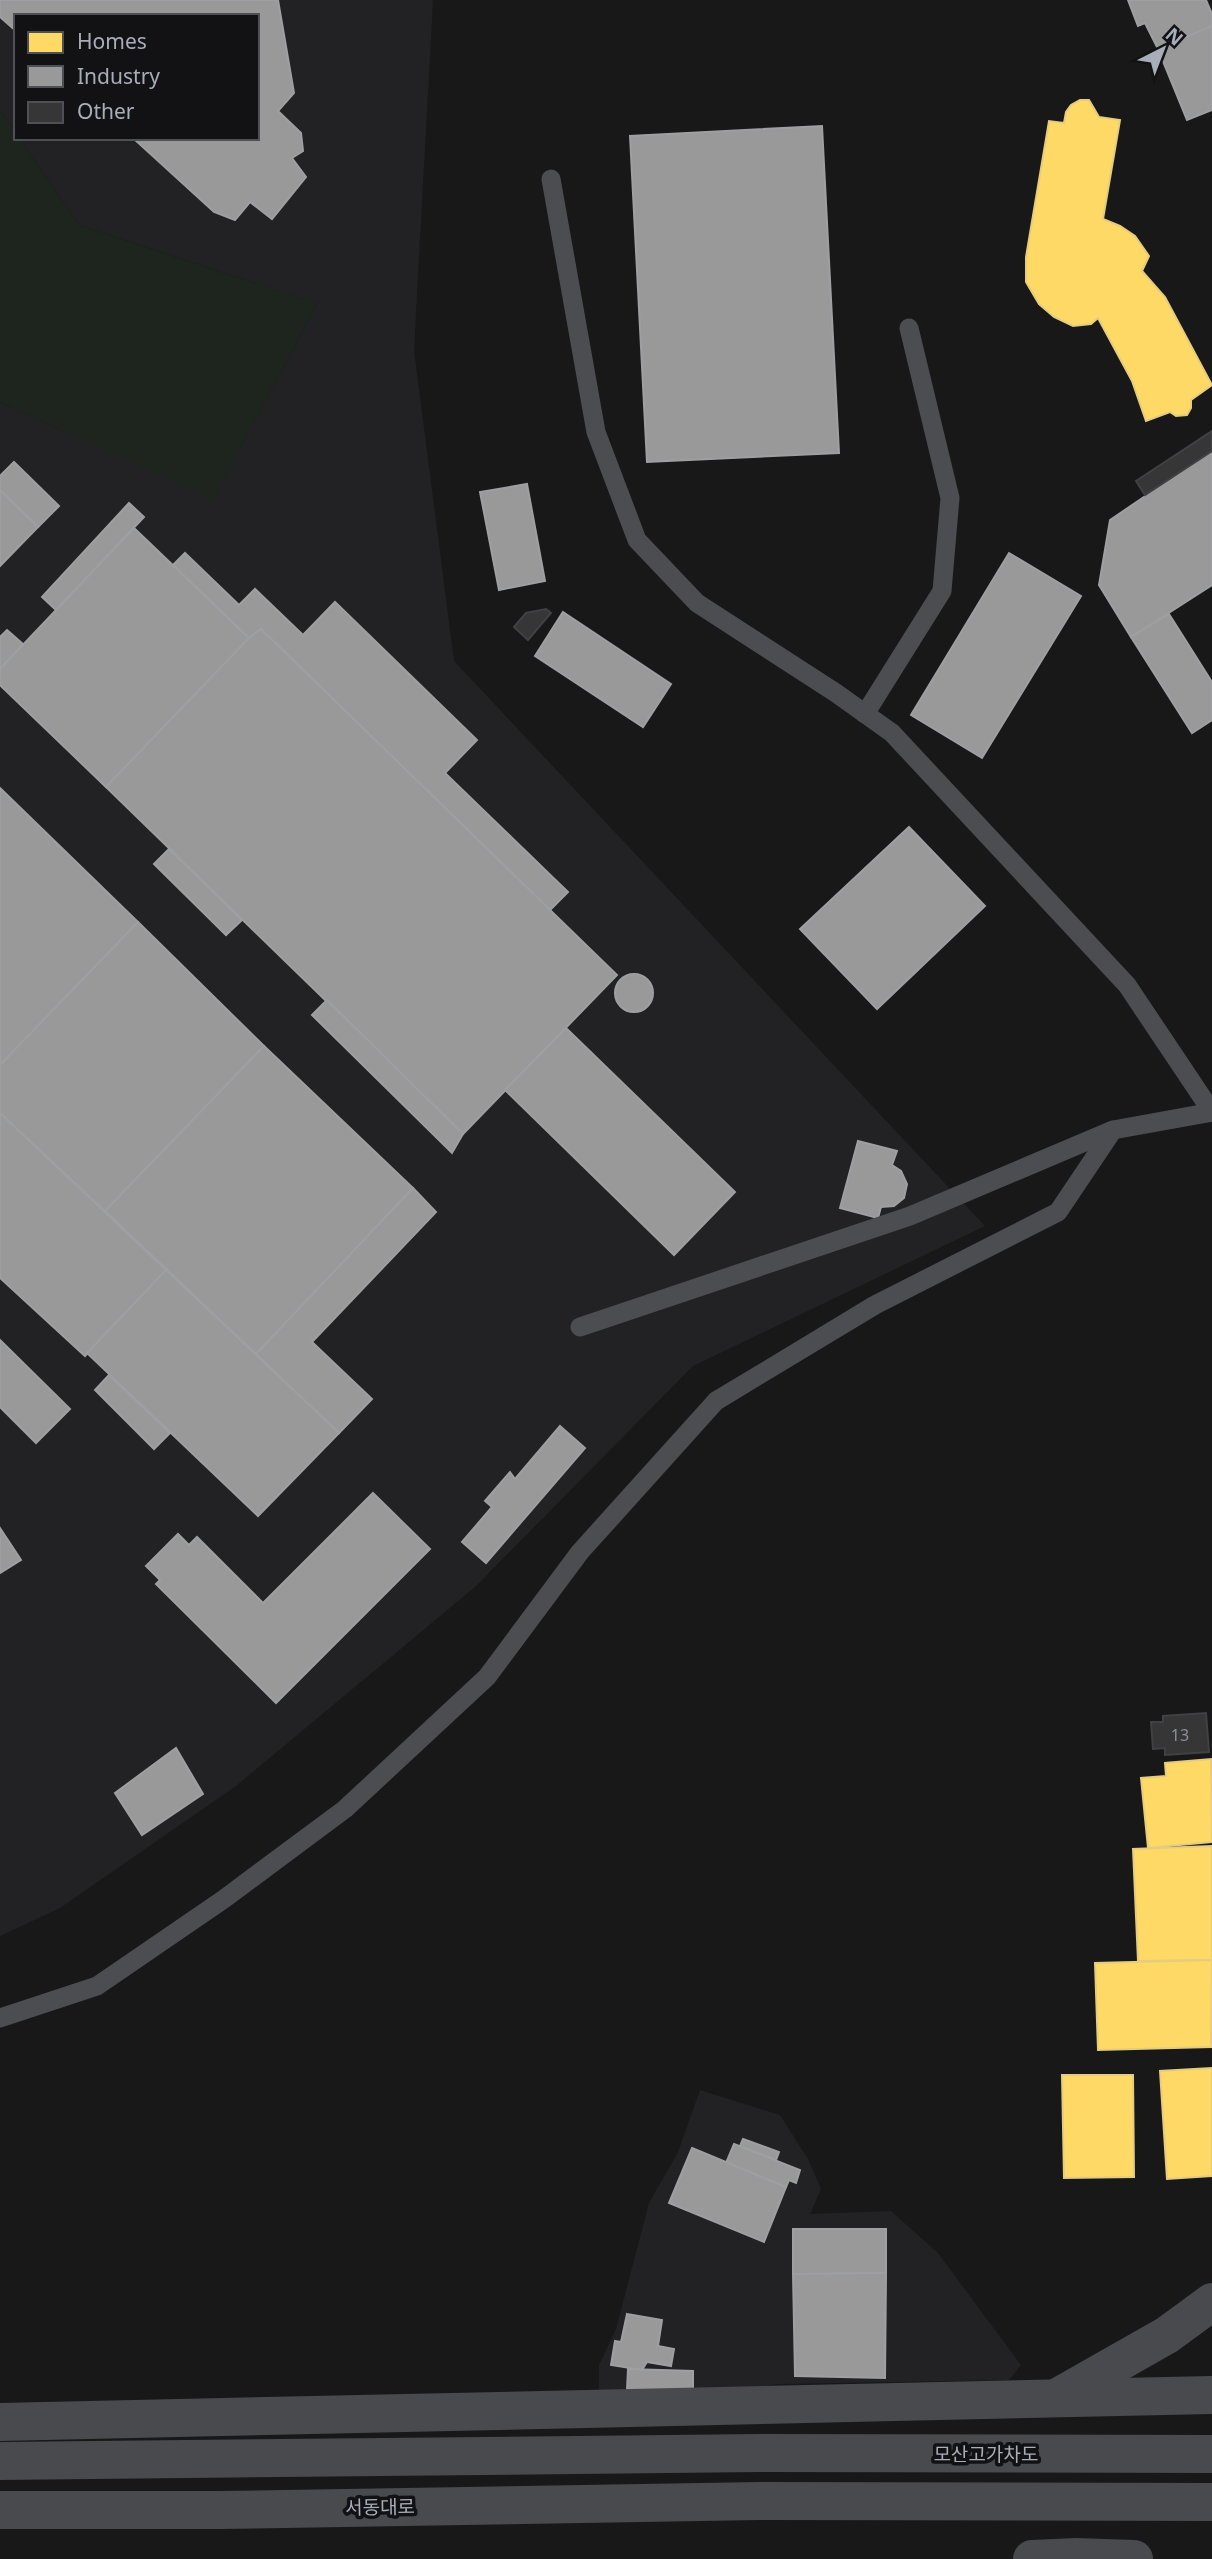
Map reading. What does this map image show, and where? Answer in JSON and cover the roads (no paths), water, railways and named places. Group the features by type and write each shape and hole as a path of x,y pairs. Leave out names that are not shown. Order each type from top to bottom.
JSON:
{"highway":[{"path":"1052,2401 1167,2335 1212,2302"},
{"path":"0,2423 1052,2401 1212,2395"},
{"name":"모산고가차도","path":"0,2461 760,2453 1212,2454"},
{"name":"서동대로","path":"0,2510 220,2510 760,2501 1212,2502"},
{"path":"1032,2559 1134,2559"}],"lane":[{"path":"551,179 596,432 636,540 697,603 892,733 1127,985 1212,1112 1113,1130 911,1216 580,1326"},
{"path":"865,714 942,591 950,498 909,328"},
{"path":"0,2018 97,1986 225,1899 345,1809 487,1677 580,1552 716,1401 875,1305 1058,1212 1113,1130"}]}
